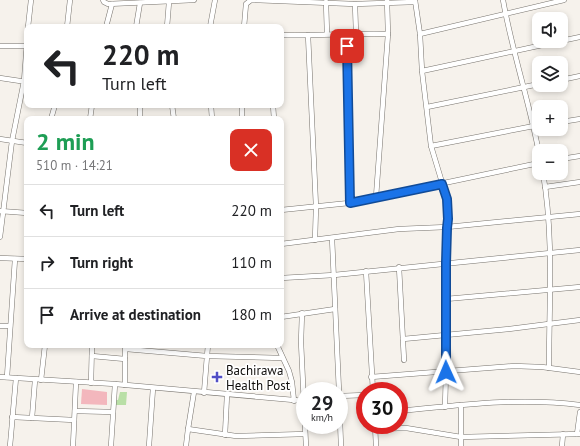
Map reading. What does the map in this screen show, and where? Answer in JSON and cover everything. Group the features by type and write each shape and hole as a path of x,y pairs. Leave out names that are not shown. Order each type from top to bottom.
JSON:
{"street":[{"path":"28,24 31,0"},
{"path":"67,24 70,0"},
{"path":"103,0 106,3 112,4 128,2 140,3 194,0"},
{"path":"211,24 215,0"},
{"path":"503,0 514,52 532,112"},
{"path":"420,34 564,0"},
{"path":"244,24 246,4 248,1 355,4 415,1 420,34 422,71 431,146 447,199 445,407"},
{"path":"167,24 169,2"},
{"path":"326,2 327,34"},
{"path":"376,197 388,34 388,2"},
{"path":"136,24 140,3"},
{"path":"107,24 112,4"},
{"path":"355,4 356,33"},
{"path":"284,35 308,36 347,33 388,34"},
{"path":"347,33 350,203"},
{"path":"308,36 316,207 315,240"},
{"path":"568,40 580,37"},
{"path":"0,46 24,46"},
{"path":"422,71 532,48"},
{"path":"568,79 580,76"},
{"path":"0,78 24,81"},
{"path":"427,107 532,85"},
{"path":"0,237 1,211 12,141 24,90"},
{"path":"568,121 580,119"},
{"path":"431,146 532,126"},
{"path":"0,139 24,142"},
{"path":"568,158 580,156"},
{"path":"284,210 350,203 532,165"},
{"path":"544,180 550,253 549,368"},
{"path":"545,187 580,182"},
{"path":"1,211 24,213"},
{"path":"284,244 399,229 447,228 580,214"},
{"path":"332,238 339,382"},
{"path":"284,278 334,275 399,267 580,250"},
{"path":"0,258 24,259"},
{"path":"7,377 15,259"},
{"path":"399,267 404,360"},
{"path":"366,271 372,382"},
{"path":"446,299 580,287"},
{"path":"284,316 335,309"},
{"path":"302,313 301,342 303,382"},
{"path":"403,339 580,320"},
{"path":"0,326 10,326"},
{"path":"41,380 45,348"},
{"path":"91,383 92,348"},
{"path":"125,348 125,385"},
{"path":"134,348 207,356 282,358"},
{"path":"204,393 208,348"},
{"path":"0,377 115,384 294,401 291,376 278,348"},
{"path":"92,356 126,359"},
{"path":"371,377 514,366 580,372"},
{"path":"10,446 16,378"},
{"path":"32,418 35,380"},
{"path":"73,446 76,382"},
{"path":"111,446 115,384"},
{"path":"149,446 154,388"},
{"path":"186,446 194,392"},
{"path":"225,435 227,395"},
{"path":"408,410 461,405 533,401 580,405"},
{"path":"460,446 461,405"},
{"path":"75,411 113,412"},
{"path":"408,428 461,437 579,434 580,412"},
{"path":"12,417 74,420"},
{"path":"188,429 225,435 305,434 306,446"},
{"path":"341,434 341,446"},
{"path":"375,434 376,446"},
{"path":"562,446 563,434"}],"shaded area":[{"path":"82,389 107,392 107,405 81,404"},
{"path":"120,392 127,392 126,405 116,405 116,400 118,400"}],"place":[{"name":"Bachirawa Health Post","path":"217,377"}],"route":[{"path":"347,46 350,203 442,184 447,199 446,372"}]}
